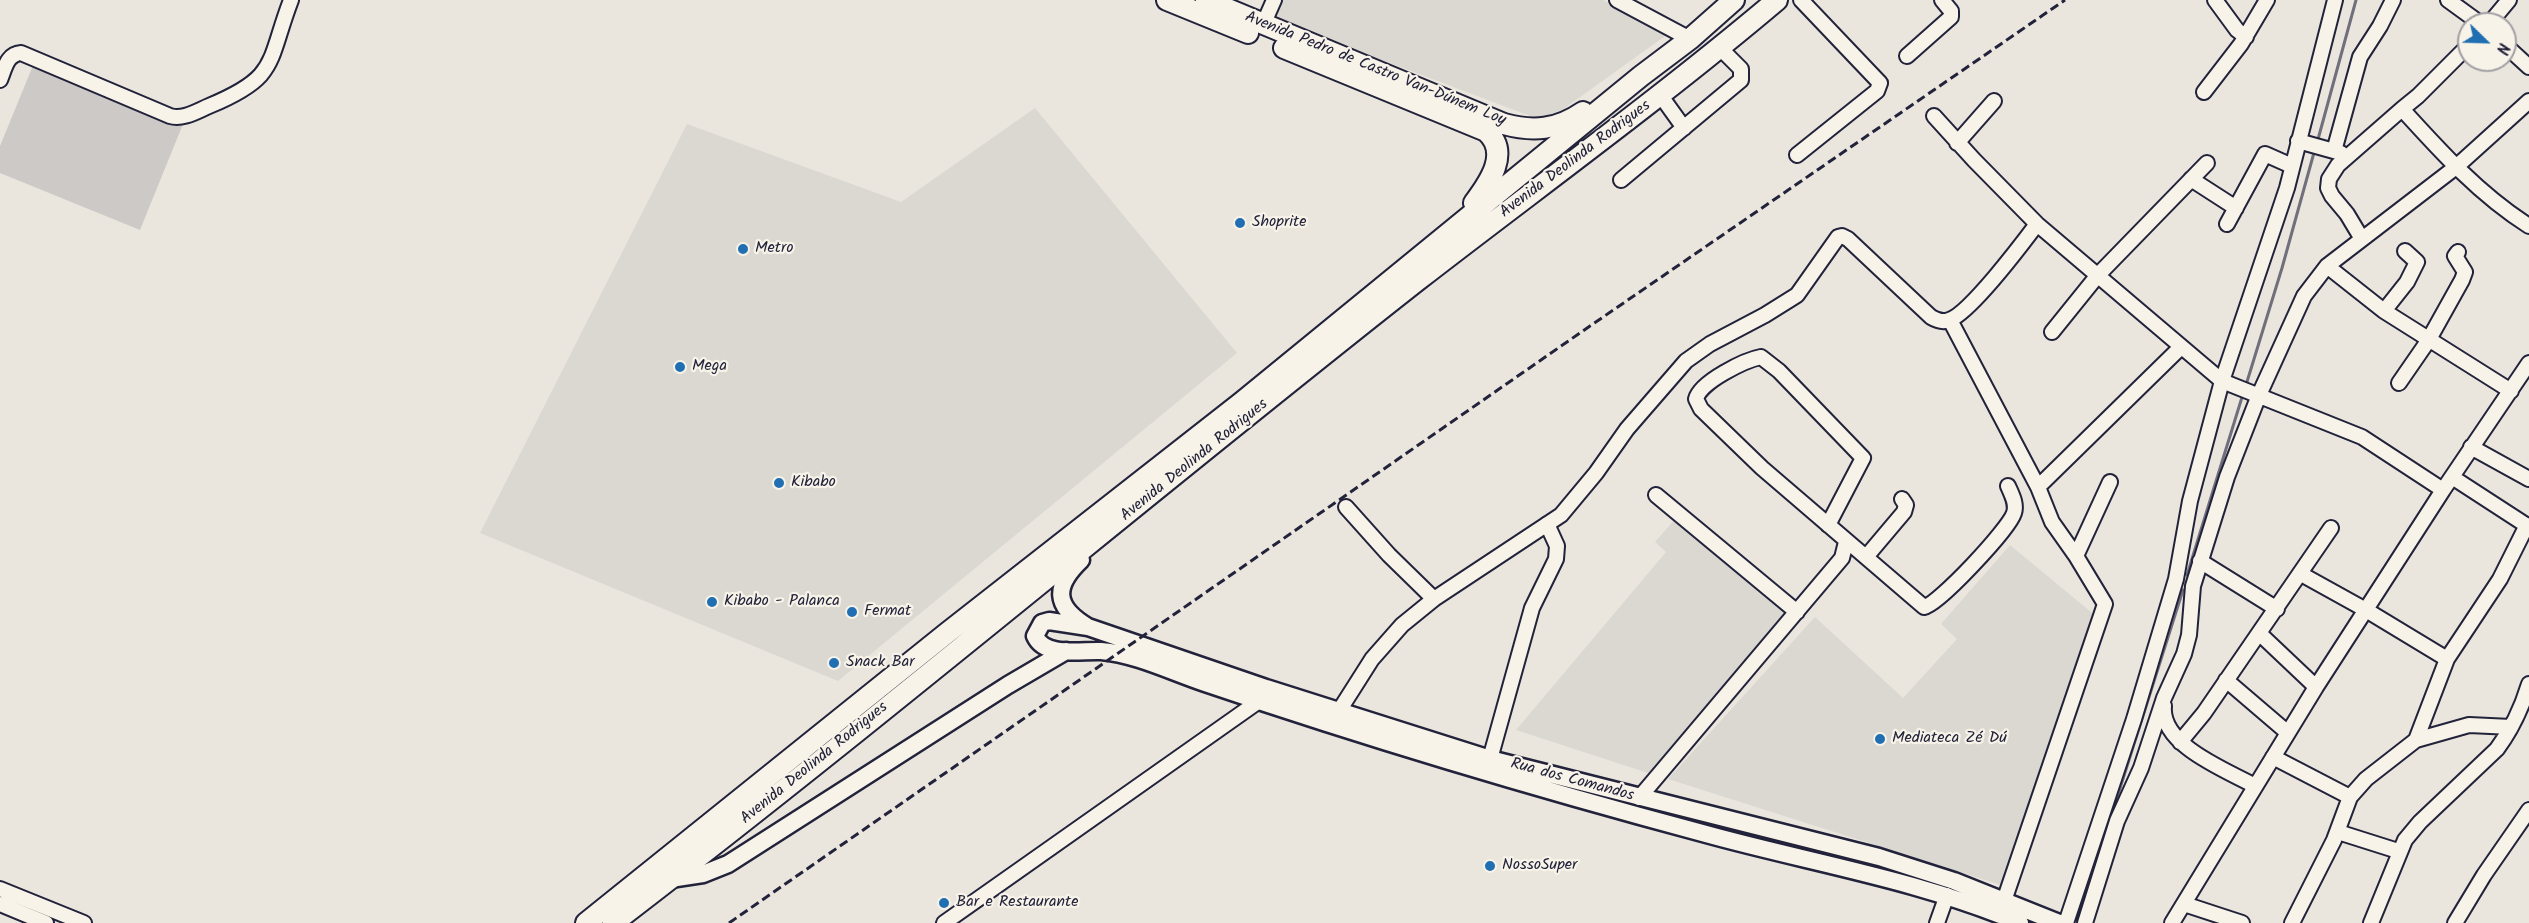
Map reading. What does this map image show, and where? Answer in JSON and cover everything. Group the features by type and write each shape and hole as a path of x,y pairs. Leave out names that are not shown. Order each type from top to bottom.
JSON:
{"highway":[{"name":"Avenida Pedro de Castro Van-Dúnem Loy","path":"1167,0 1486,131 1495,142 1497,151 1494,171 1488,184 1454,229"},
{"name":"Avenida Pedro de Castro Van-Dúnem Loy","path":"1206,0 1518,128 1547,129 1569,121 1641,76"},
{"name":"Avenida Deolinda Rodrigues","path":"586,923 947,633 1251,394 1641,76 1690,39 1734,0"},
{"name":"Avenida Deolinda Rodrigues","path":"613,923 1122,520 1416,282 1660,96 1777,0"}],"main road":[{"path":"1088,627 1075,618 1065,606 1061,595 1062,585 1066,574 1122,520"},
{"name":"Rua dos Comandos","path":"2020,923 1947,895 1880,876 1732,841 1564,796 1259,701 1111,652 1049,649 1038,643 1035,636 1042,623 1049,621 1088,627 1490,759 1879,857 1954,880 2059,923"},
{"path":"670,879 703,874 728,864 1008,685 1066,651"}],"street":[{"path":"0,80 9,57 21,53 170,116 186,116 230,97 258,80 276,52 291,0"},
{"path":"1263,25 1274,0"},
{"path":"1617,0 1690,39"},
{"path":"1797,155 1876,91 1880,82 1801,0"},
{"path":"1907,57 1951,17 1951,10 1942,0"},
{"path":"2215,0 2237,30 2246,37"},
{"path":"2204,92 2246,37 2267,0"},
{"path":"2085,923 2117,821 2141,768 2164,698 2184,654 2189,635 2185,583 2190,501 2222,381 2271,238 2292,166 2302,142 2335,0"},
{"path":"2331,150 2360,57 2393,0"},
{"path":"2448,0 2464,12"},
{"path":"2500,12 2510,0"},
{"path":"1621,180 1741,80 1741,69 1720,48"},
{"path":"2517,56 2529,67"},
{"path":"2362,239 2328,188 2333,171 2418,96 2457,57"},
{"path":"1660,96 1684,128"},
{"path":"1957,143 1994,101"},
{"path":"2066,923 2134,719 2185,583 2200,561 2255,394 2304,296 2327,266 2456,167 2529,101"},
{"path":"2402,109 2456,167 2513,216 2529,226"},
{"path":"1934,116 1957,143 2037,224 2180,348 2222,381 2362,437 2443,490"},
{"path":"2302,142 2349,155"},
{"path":"2227,224 2265,154 2292,166"},
{"path":"2052,332 2098,275 2207,163"},
{"path":"2191,179 2236,208"},
{"path":"1339,711 1357,680 1385,643 1434,599 1557,519 1572,503 1627,429 1686,361 1710,344 1797,295 1838,237 1848,239 1931,317 1937,320 1950,320 1997,274 2037,224"},
{"path":"2384,311 2407,282 2417,262 2405,251"},
{"path":"2399,383 2428,341 2465,272 2455,256 2458,252"},
{"path":"2327,266 2384,311 2428,341 2511,391"},
{"path":"1950,320 2038,487 2052,522 2103,599 2104,610 2004,901"},
{"path":"2038,487 2180,348"},
{"path":"1828,525 1863,458 1779,371 1761,357 1745,360 1699,390 1696,399 1701,409 1762,468 1846,542 1924,607 1928,607 2008,526 2015,511 2015,502 2008,486"},
{"path":"2172,923 2316,687 2471,447 2529,363"},
{"path":"2471,447 2529,479"},
{"path":"2416,740 2447,659 2500,579 2528,526 2452,477"},
{"path":"2076,556 2110,482"},
{"path":"1656,495 1797,612"},
{"path":"1842,558 1863,555 1904,512 1906,505 1902,499"},
{"path":"1346,507 1389,555 1434,599"},
{"path":"1490,759 1532,608 1556,559 1557,546 1547,524"},
{"path":"2180,742 2204,713 2331,528"},
{"path":"1639,798 1842,558 1846,542"},
{"path":"2200,561 2277,609"},
{"path":"2301,574 2447,659"},
{"path":"2259,633 2316,687"},
{"path":"2226,680 2288,733"},
{"path":"2371,923 2398,851 2420,822 2497,749 2526,704 2529,684"},
{"path":"2164,698 2163,713 2166,724 2180,742 2255,786"},
{"path":"944,923 1259,701"},
{"path":"2292,923 2338,832 2350,797 2374,771 2416,740 2469,725 2511,727"},
{"path":"2273,758 2350,797"},
{"path":"2455,923 2484,874 2529,810"},
{"path":"2338,832 2398,851"},
{"path":"0,889 84,923"},
{"path":"1937,923 1947,895"},
{"path":"0,904 46,923"},
{"path":"2184,904 2242,923"}],"shaded area":[{"path":"1280,0 1603,0 1668,34 1562,110 1538,119 1271,18"},
{"path":"34,63 183,124 140,230 0,173 0,146"},
{"path":"1035,108 1237,353 838,681 480,533 687,124 901,202"},
{"path":"1676,518 1787,614 1648,773 1516,730 1666,552 1655,542"},
{"name":"Mediateca Zé Dú","path":"2010,545 2097,617 2007,887 1668,779 1815,617 1903,698 1957,639 1941,624"}],"waterway":[{"path":"2317,143 2356,0"},
{"path":"2246,385 2315,149"},
{"path":"2187,575 2243,394"},
{"path":"2080,914 2183,590"}],"railway":[{"path":"729,923 2065,0"}],"place":[{"name":"Shoprite","path":"1240,223"},
{"name":"Metro","path":"743,249"},
{"name":"Mega","path":"680,367"},
{"name":"Kibabo","path":"779,483"},
{"name":"Kibabo - Palanca","path":"712,602"},
{"name":"Fermat","path":"852,612"},
{"name":"Snack Bar","path":"834,663"},
{"name":"Mediateca Zé Dú","path":"1880,739"},
{"name":"NossoSuper","path":"1490,866"},
{"name":"Bar e Restaurante","path":"944,903"}]}
